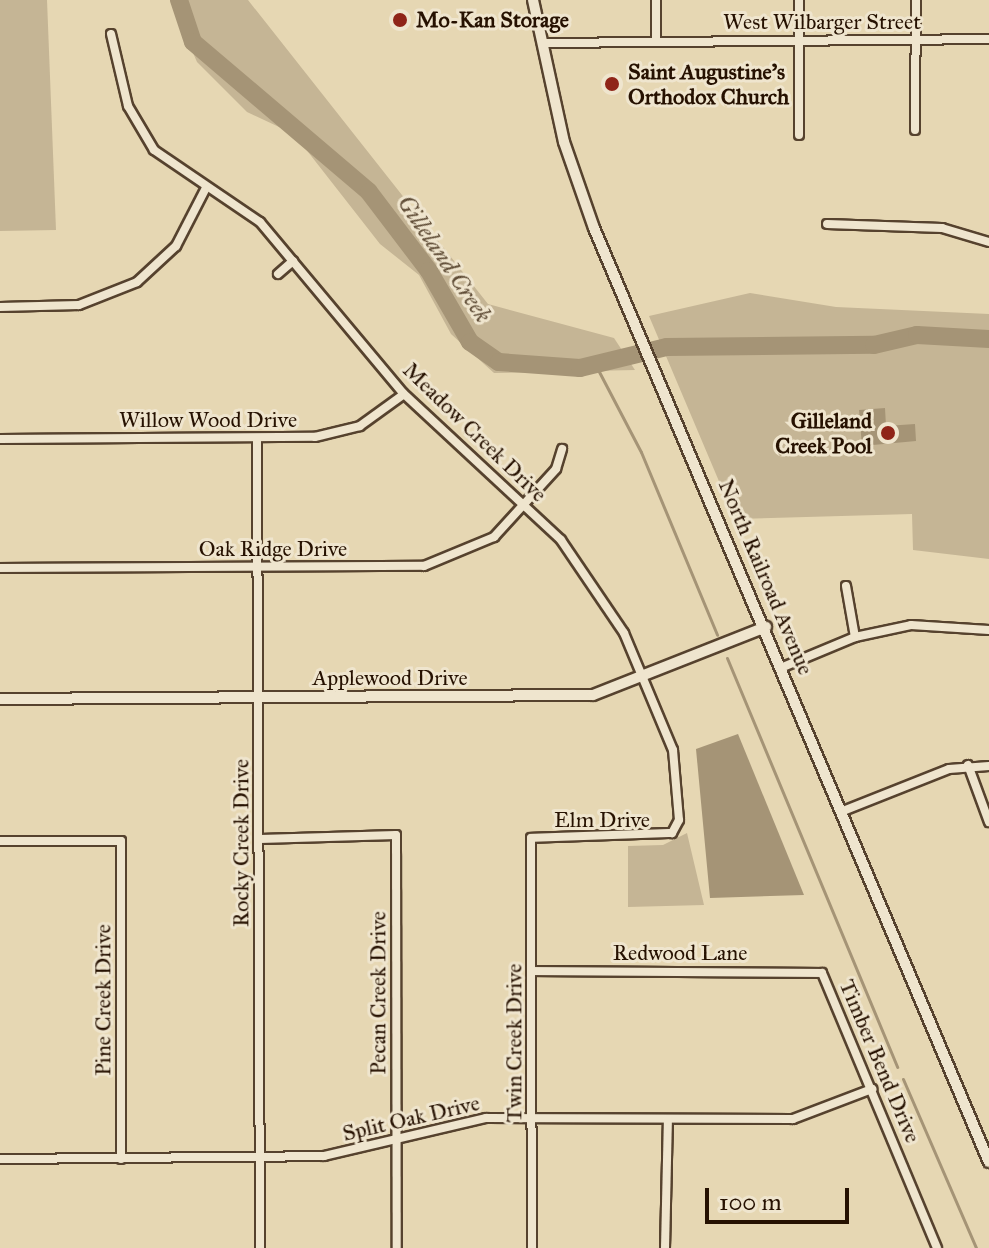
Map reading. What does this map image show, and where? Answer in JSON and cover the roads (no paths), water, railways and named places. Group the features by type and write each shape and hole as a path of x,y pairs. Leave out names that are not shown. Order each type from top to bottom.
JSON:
{"street":[{"name":"North Railroad Avenue","path":"533,0 576,178 988,1158"},
{"path":"656,0 656,41"},
{"path":"799,0 799,135"},
{"path":"915,130 916,0"},
{"name":"Meadow Creek Drive","path":"111,34 142,136 167,165 260,222 404,394 526,504 583,568 644,678 678,770 672,833"},
{"name":"West Wilbarger Street","path":"542,43 989,39"},
{"path":"0,307 79,305 137,282 176,246 206,188"},
{"path":"827,224 942,228 989,242"},
{"path":"278,274 293,261"},
{"name":"Willow Wood Drive","path":"0,439 257,438 335,434 360,426 404,394"},
{"name":"Rocky Creek Drive","path":"257,438 260,1248"},
{"name":"Oak Ridge Drive","path":"0,568 424,566 477,549 526,504 556,469 562,449"},
{"path":"846,586 855,637"},
{"path":"783,667 855,637 911,625 989,630"},
{"name":"Applewood Drive","path":"0,699 562,697 644,678 766,627"},
{"path":"843,811 968,765 989,766"},
{"path":"968,765 989,822"},
{"name":"Elm Drive","path":"531,838 672,833"},
{"name":"Pecan Creek Drive","path":"260,839 396,835 397,1248"},
{"name":"Twin Creek Drive","path":"531,838 532,1248"},
{"name":"Pine Creek Drive","path":"0,841 121,841 121,1159"},
{"name":"Redwood Lane","path":"532,971 816,971 825,977"},
{"name":"Timber Bend Drive","path":"825,977 937,1248"},
{"name":"Split Oak Drive","path":"0,1159 324,1156 471,1119 793,1119 872,1089"},
{"path":"665,1248 668,1119"}],"waterway":[{"name":"Gilleland Creek","path":"179,0 193,42 369,192 429,271 470,342 499,362 580,368 667,347 874,345 917,335 989,339"},
{"path":"595,364 641,452 717,635"},
{"path":"727,658 897,1067"},
{"path":"903,1079 976,1248"}],"place":[{"name":"Mo-Kan Storage","path":"400,20"},
{"name":"Saint Augustine's Orthodox Church","path":"612,84"},
{"name":"Gilleland Creek Pool","path":"888,433"}]}
